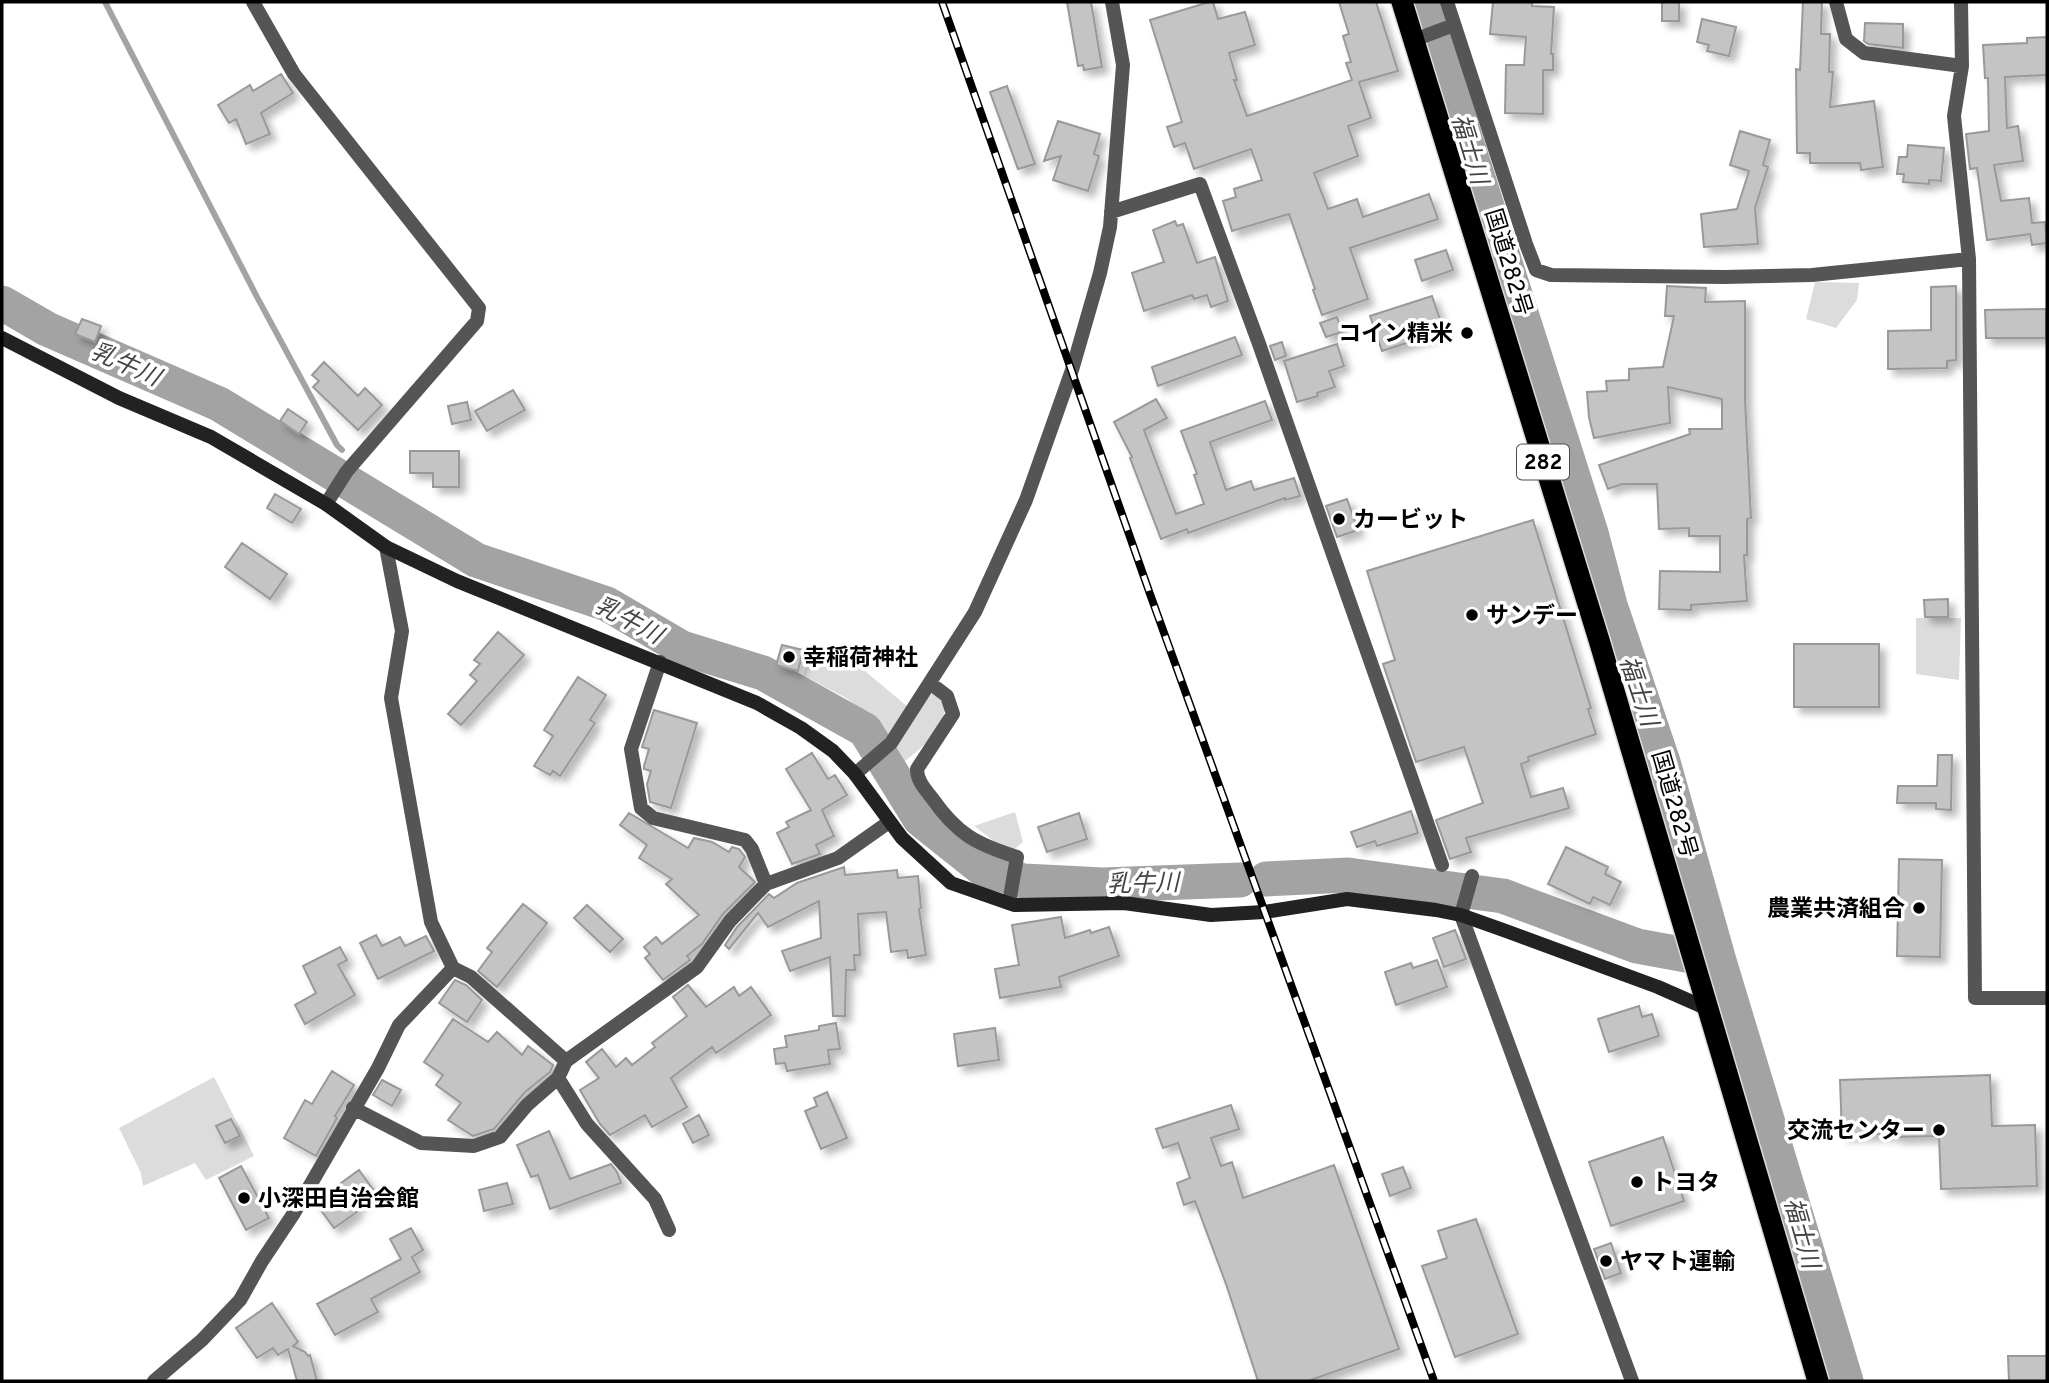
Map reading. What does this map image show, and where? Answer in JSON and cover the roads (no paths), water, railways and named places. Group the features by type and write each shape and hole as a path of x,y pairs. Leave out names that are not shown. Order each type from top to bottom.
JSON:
{"highway":[{"name":"国道282号","path":"1402,2 1602,652 1818,1381"}],"street":[{"path":"253,2 291,70 479,308 477,321 347,471 326,504"},
{"path":"855,774 891,743 975,612 1026,500 1072,370 1100,273 1111,212 1123,65 1112,2"},
{"path":"1447,2 1536,270 1551,275 1799,276 1969,259"},
{"path":"1836,2 1846,38 1864,52 1962,66"},
{"path":"1961,2 1962,66 1954,116 1969,259 1975,998 2047,998"},
{"path":"1415,40 1454,25"},
{"path":"1111,212 1200,184 1442,865"},
{"path":"2,338 120,398 211,437 326,504 386,547 457,581 757,703 833,751 855,774 902,838 951,883 1014,905 1124,903 1211,915 1265,912 1347,899 1463,910 1658,987 1704,999"},
{"path":"386,547 402,631 390,698 431,922 453,968 471,978 566,1061"},
{"path":"660,662 631,750 641,807 653,818 745,840 752,849 766,884"},
{"path":"930,683 947,696 953,714 916,769 917,777 942,812 964,835 986,847 1017,857 1009,902"},
{"path":"353,1108 421,1143 474,1146 500,1137 527,1105 558,1078 566,1061 697,967 730,921 766,884 838,859 889,822"},
{"path":"1472,876 1463,910 1632,1381"},
{"path":"154,1381 202,1340 240,1300 262,1261 295,1213 378,1068 399,1025 453,968"},
{"path":"558,1078 587,1124 656,1199 668,1230"}],"waterway":[{"path":"105,2 257,297 342,450"},
{"name":"福士川","path":"1425,2 1463,131 1591,533 1610,605 1663,762 1719,961 1846,1381"},
{"name":"乳牛川","path":"2,303 47,329 219,404 476,560 607,604 682,648 763,673 865,730 920,819 984,870 1024,881 1103,885 1240,880"},
{"name":"乳牛川","path":"1266,879 1348,875 1503,896 1637,946 1719,961"}],"railway":[{"path":"942,2 1150,594 1434,1381"}],"place":[{"name":"コイン精米","path":"1467,333"},
{"name":"カービット","path":"1339,519"},
{"name":"サンデー","path":"1472,615"},
{"name":"幸稲荷神社","path":"789,657"},
{"name":"農業共済組合","path":"1919,908"},
{"name":"交流センター","path":"1939,1130"},
{"name":"トヨタ","path":"1637,1182"},
{"name":"小深田自治会館","path":"244,1198"},
{"name":"ヤマト運輸","path":"1606,1261"}]}
